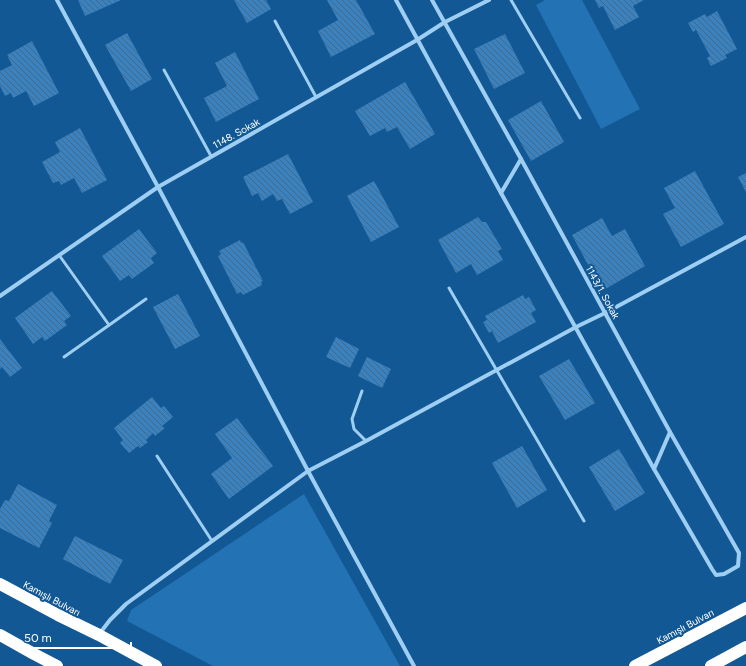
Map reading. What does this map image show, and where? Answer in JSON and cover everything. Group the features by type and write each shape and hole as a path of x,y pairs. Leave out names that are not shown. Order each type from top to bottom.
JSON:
{"highway":[{"name":"Kamışlı Bulvarı","path":"0,584 156,666"},
{"name":"Kamışlı Bulvarı","path":"635,666 746,608"},
{"path":"0,635 58,666"},
{"path":"711,666 746,649"}],"street":[{"path":"57,0 158,186 308,471 414,666"},
{"path":"396,0 654,470"},
{"name":"1143/1. Sokak","path":"432,0 606,313 670,432 739,553 738,566 724,574 716,575 654,470"},
{"name":"1148. Sokak","path":"0,296 158,186 417,40 444,22 489,0"},
{"path":"501,192 521,159"},
{"path":"99,635 110,620 126,604 308,471 576,327 606,313 746,236"},
{"path":"654,470 670,432"}],"lane":[{"path":"511,0 580,118"},
{"path":"274,21 316,97"},
{"path":"164,70 211,156"},
{"path":"59,255 109,325"},
{"path":"449,288 584,521"},
{"path":"64,357 146,299"},
{"path":"362,390 352,420 354,429 366,441"},
{"path":"157,456 212,541"}],"shaded area":[{"path":"545,0 582,0 640,109 601,129 536,5"},
{"path":"304,494 400,666 213,666 127,621 131,610"}],"building":[{"path":"78,0 121,0 85,16"},
{"path":"234,0 266,0 271,9 247,23"},
{"path":"327,0 356,0 375,34 331,57 318,31 338,20"},
{"path":"595,0 644,0 633,6 639,17 615,30 603,6 599,8"},
{"path":"717,11 737,49 725,55 727,58 711,66 707,58 710,56 696,30 693,32 688,23 705,14 707,17"},
{"path":"127,33 152,79 131,91 105,45"},
{"path":"505,34 525,73 494,89 474,49"},
{"path":"32,41 59,93 34,106 26,91 13,98 11,93 5,96 0,86 0,71 12,65 7,55"},
{"path":"235,52 259,99 216,122 204,98 227,86 215,63"},
{"path":"405,82 435,134 410,149 397,127 387,132 385,128 370,136 355,111"},
{"path":"541,101 564,142 531,161 508,120"},
{"path":"80,128 107,180 82,193 74,178 61,185 59,181 53,183 42,162 60,152 55,142"},
{"path":"288,154 313,202 290,214 282,199 277,201 273,194 262,201 258,193 252,196 243,177"},
{"path":"695,171 724,224 681,247 663,214 675,208 664,188"},
{"path":"746,173 746,192 738,177"},
{"path":"374,181 399,227 371,242 347,196"},
{"path":"478,217 482,222 486,222 502,249 498,251 503,260 477,275 471,264 456,273 438,240"},
{"path":"602,218 612,236 625,229 645,266 602,291 572,235"},
{"path":"139,229 157,253 151,258 154,263 132,279 129,275 120,281 102,256"},
{"path":"240,240 241,243 243,242 263,281 261,282 262,285 243,295 241,292 237,294 218,256 221,254 219,251"},
{"path":"52,291 71,316 64,321 67,325 45,341 42,337 33,344 15,318"},
{"path":"178,294 200,336 175,349 153,307"},
{"path":"523,295 525,299 529,297 536,310 531,313 536,322 498,343 492,331 489,333 483,322 487,320 485,316"},
{"path":"336,337 359,349 350,368 326,357"},
{"path":"0,339 22,368 10,377 2,367 0,369"},
{"path":"367,357 391,369 382,388 358,376"},
{"path":"569,359 595,403 565,420 539,376"},
{"path":"152,397 161,408 164,406 173,417 162,426 165,428 155,436 153,433 146,440 148,442 140,448 138,446 129,453 120,443 123,440 114,428"},
{"path":"237,418 273,466 229,499 211,474 232,458 215,434"},
{"path":"522,446 547,490 517,508 492,463"},
{"path":"619,449 645,493 615,511 589,467"},
{"path":"18,484 57,505 49,521 52,523 39,548 0,528 0,509 5,500 9,501"},
{"path":"75,536 123,560 110,584 63,559"}]}
